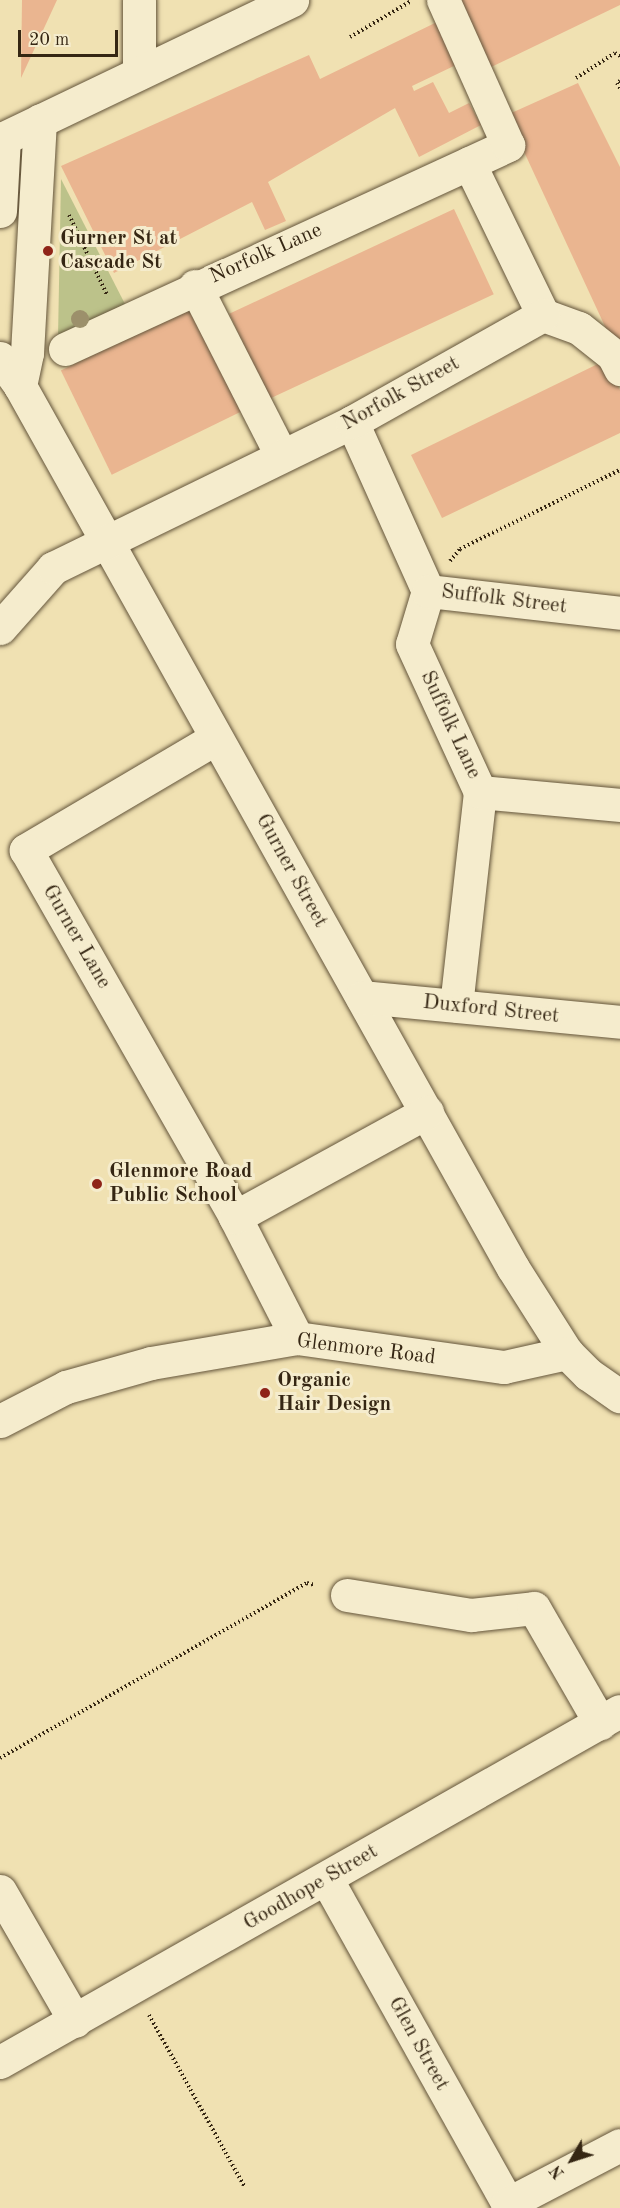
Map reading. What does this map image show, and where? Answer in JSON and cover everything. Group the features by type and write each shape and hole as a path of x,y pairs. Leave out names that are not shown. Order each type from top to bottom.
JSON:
{"street":[{"path":"139,0 139,73"},
{"path":"0,211 2,139 292,0"},
{"name":"Norfolk Lane","path":"65,349 195,286 508,146 443,0"},
{"path":"20,386 27,353 40,120"},
{"path":"469,163 543,315 579,328 613,355 620,369"},
{"path":"195,286 281,455"},
{"name":"Norfolk Street","path":"0,628 52,568 105,540 352,422 543,315"},
{"name":"Gurner Street","path":"0,358 20,386 428,1112 513,1268 567,1353"},
{"name":"Suffolk Street","path":"352,422 428,591 620,613"},
{"name":"Suffolk Lane","path":"428,591 412,644 480,792 456,1006"},
{"name":"Gurner Lane","path":"216,738 26,850 235,1217 297,1338"},
{"path":"480,792 620,805"},
{"name":"Duxford Street","path":"362,997 620,1022"},
{"path":"235,1217 428,1112"},
{"name":"Glenmore Road","path":"0,1421 66,1387 151,1363 297,1338 504,1367 567,1353"},
{"path":"567,1353 588,1374 620,1396"},
{"path":"347,1595 471,1615 534,1608 610,1717"},
{"name":"Goodhope Street","path":"0,2061 327,1880 610,1717"},
{"name":"Glen Street","path":"327,1880 509,2206"},
{"path":"0,1892 75,2021"},
{"path":"509,2206 620,2145"}],"path":[{"path":"350,37 413,0"},
{"path":"576,78 615,53 620,56"},
{"path":"620,81 617,83 620,88"},
{"path":"67,212 92,264"},
{"path":"428,591 460,549 620,470"},
{"path":"0,1758 307,1583"},
{"path":"134,1988 244,2186"}],"green space":[{"path":"61,179 125,304 58,337"}],"building":[{"path":"22,0 57,0 21,78"},
{"path":"456,0 620,0 620,5 487,69"},
{"path":"437,22 456,65 412,86 414,91 433,82 449,113 469,103 481,125 419,157 395,108 268,182 286,221 265,230 252,202 114,273 61,166 309,55 320,79"},
{"path":"578,83 620,167 620,346 615,348 507,115"},
{"path":"454,209 494,294 269,399 229,314"},
{"path":"193,306 244,410 112,475 61,370"},
{"path":"606,360 620,390 620,433 442,518 411,455"}],"place":[{"name":"Gurner St at Cascade St","path":"48,251"},
{"name":"Glenmore Road Public School","path":"97,1184"},
{"name":"Organic Hair Design","path":"265,1393"}]}
